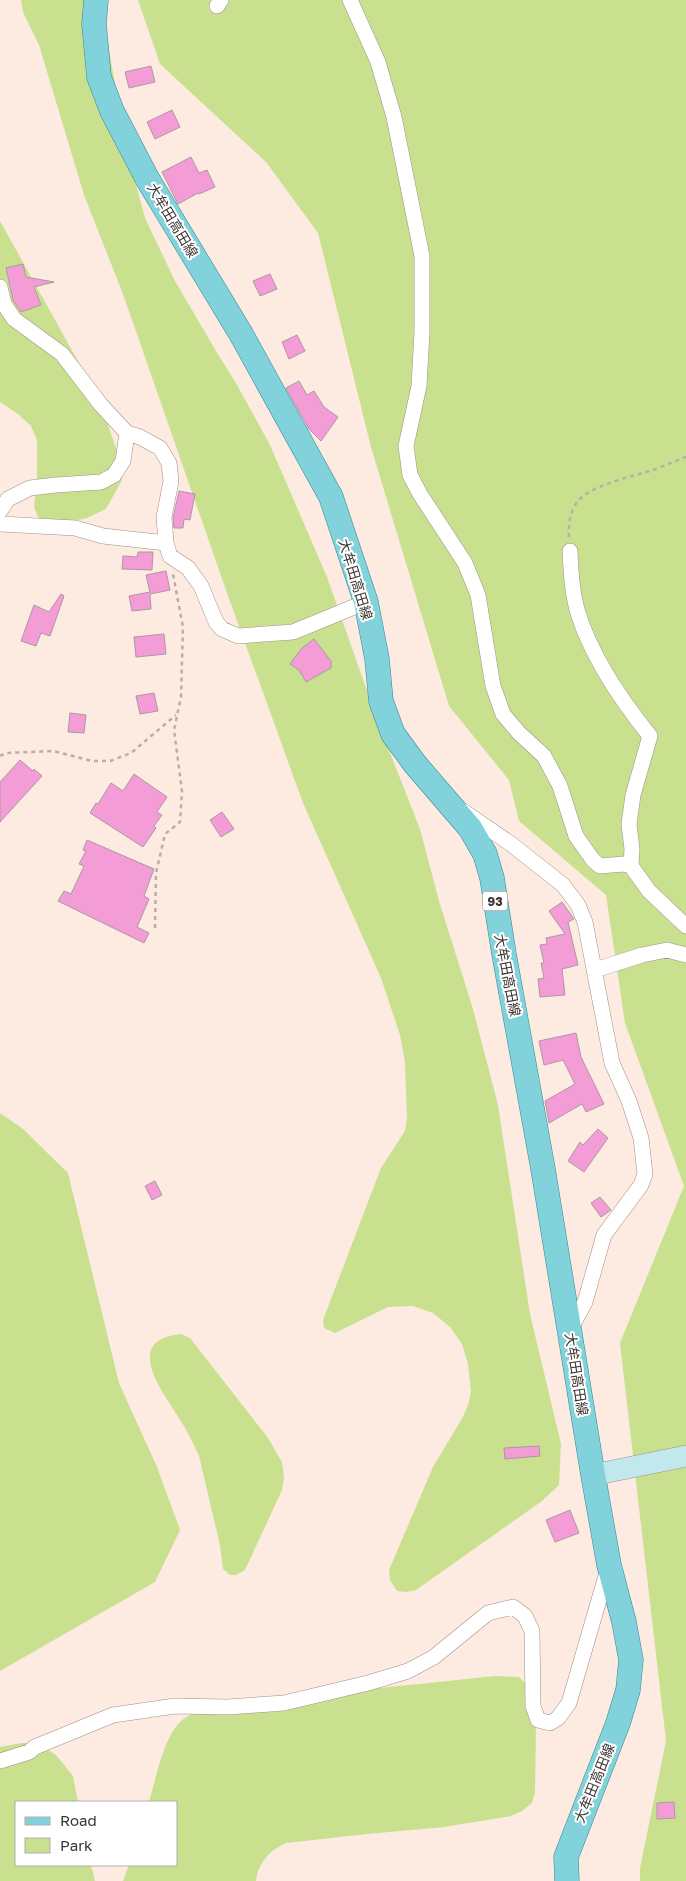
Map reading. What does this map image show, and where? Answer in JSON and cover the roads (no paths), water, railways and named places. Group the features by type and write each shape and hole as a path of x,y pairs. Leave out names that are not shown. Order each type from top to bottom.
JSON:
{"main road":[{"name":"大牟田高田線","path":"96,0 94,24 99,77 112,111 148,180 241,334 309,454 331,497 366,602 381,701 393,734 415,764 470,828 485,854 492,878 504,954 544,1170 593,1475 609,1565 624,1622 631,1660 628,1690 618,1723 566,1856 567,1881"}],"street":[{"path":"350,0 378,62 392,108 422,256 422,332 419,386 406,446 410,475 420,494 465,563 478,595 493,686 503,714 518,733 544,756 560,786 576,836 593,860 600,866 623,864 631,866"},
{"path":"0,287 4,304 14,319 62,354 101,405 127,433 140,437 160,448 169,463 171,481 164,517 168,549"},
{"path":"0,511 8,499 30,488 101,482 114,474 123,461 127,433"},
{"path":"0,524 75,528 103,536 168,549 188,568 201,586 216,622 222,629 238,636 293,632 366,602"},
{"path":"570,551 571,574 578,612 595,653 629,709 650,736 633,795 629,824 632,849 631,866 648,891 686,926"},
{"path":"447,801 511,844 563,885 578,905 585,922 612,1063 629,1101 642,1138 645,1174 641,1185 604,1235 585,1302 570,1330"},
{"path":"595,970 642,955 667,950 686,955"},
{"path":"593,1475 686,1456"},
{"path":"0,1762 29,1752 35,1747 113,1715 175,1706 228,1707 284,1703 368,1684 408,1671 434,1657 488,1614 512,1606 525,1616 532,1631 533,1706 538,1720 550,1723 558,1718 569,1702 609,1565"}]}
